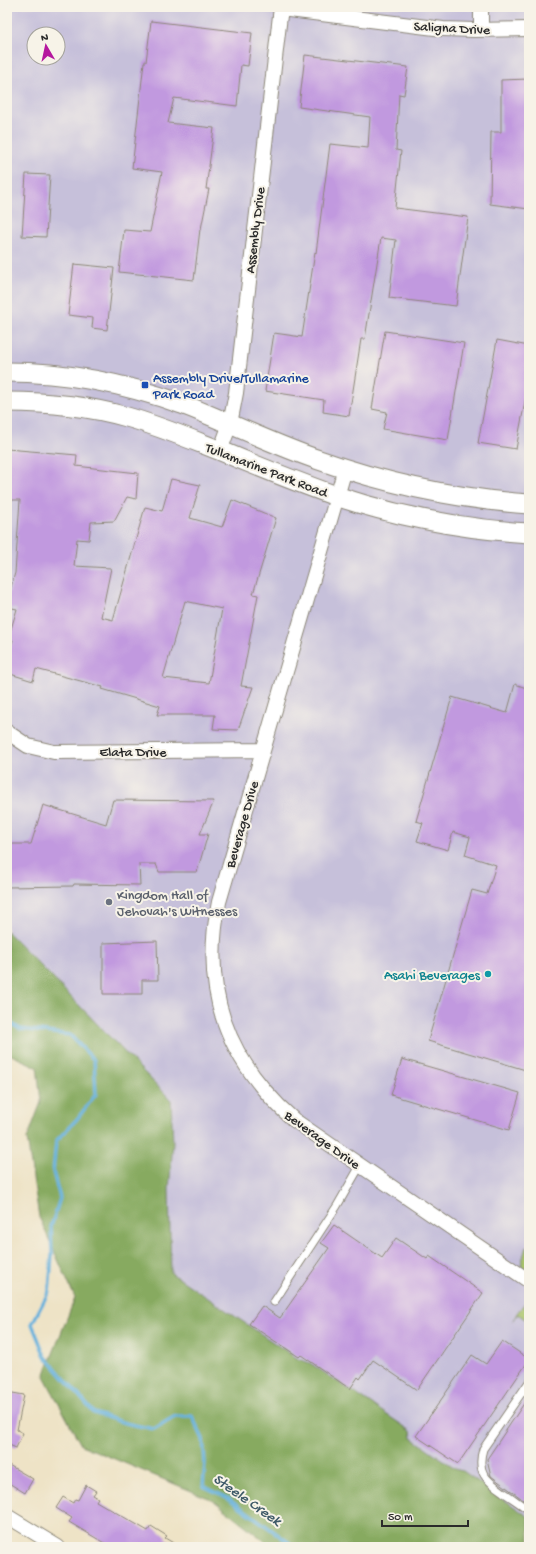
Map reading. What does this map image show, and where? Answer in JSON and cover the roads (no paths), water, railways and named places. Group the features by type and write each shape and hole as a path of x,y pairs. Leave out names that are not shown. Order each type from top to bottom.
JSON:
{"street":[{"path":"481,7 481,30"},
{"name":"Saligna Drive","path":"281,8 443,29 529,29"},
{"name":"Assembly Drive","path":"220,451 230,424 236,393 281,8"},
{"name":"Tullamarine Park Road","path":"7,372 59,375 107,383 159,396 278,444 345,469 391,482 443,493 478,499 529,504"},
{"name":"Tullamarine Park Road","path":"7,402 49,403 103,411 158,427 337,496 401,515 433,522 490,530 529,533"},
{"name":"Beverage Drive","path":"345,469 219,902 215,920 212,959 220,1008 225,1025 244,1065 275,1103 294,1120 529,1281"},
{"name":"Elata Drive","path":"7,732 28,746 54,752 263,750"},
{"path":"7,1516 58,1547"}],"lane":[{"path":"274,1302 337,1206 360,1166"},
{"path":"529,1382 483,1449 480,1458 480,1465 483,1474 488,1481 529,1510"}],"waterway":[{"name":"Steele Creek","path":"7,1021 20,1029 70,1035 94,1060 96,1094 77,1119 56,1141 53,1172 60,1198 51,1227 52,1255 49,1291 32,1324 45,1356 94,1413 125,1423 154,1429 175,1416 192,1416 203,1439 205,1463 203,1486 228,1498 295,1547"}],"place":[{"name":"Assembly Drive/Tullamarine Park Road","path":"145,385"},
{"name":"Kingdom Hall of Jehovah's Witnesses","path":"109,902"},
{"name":"Asahi Beverages","path":"488,974"}]}
